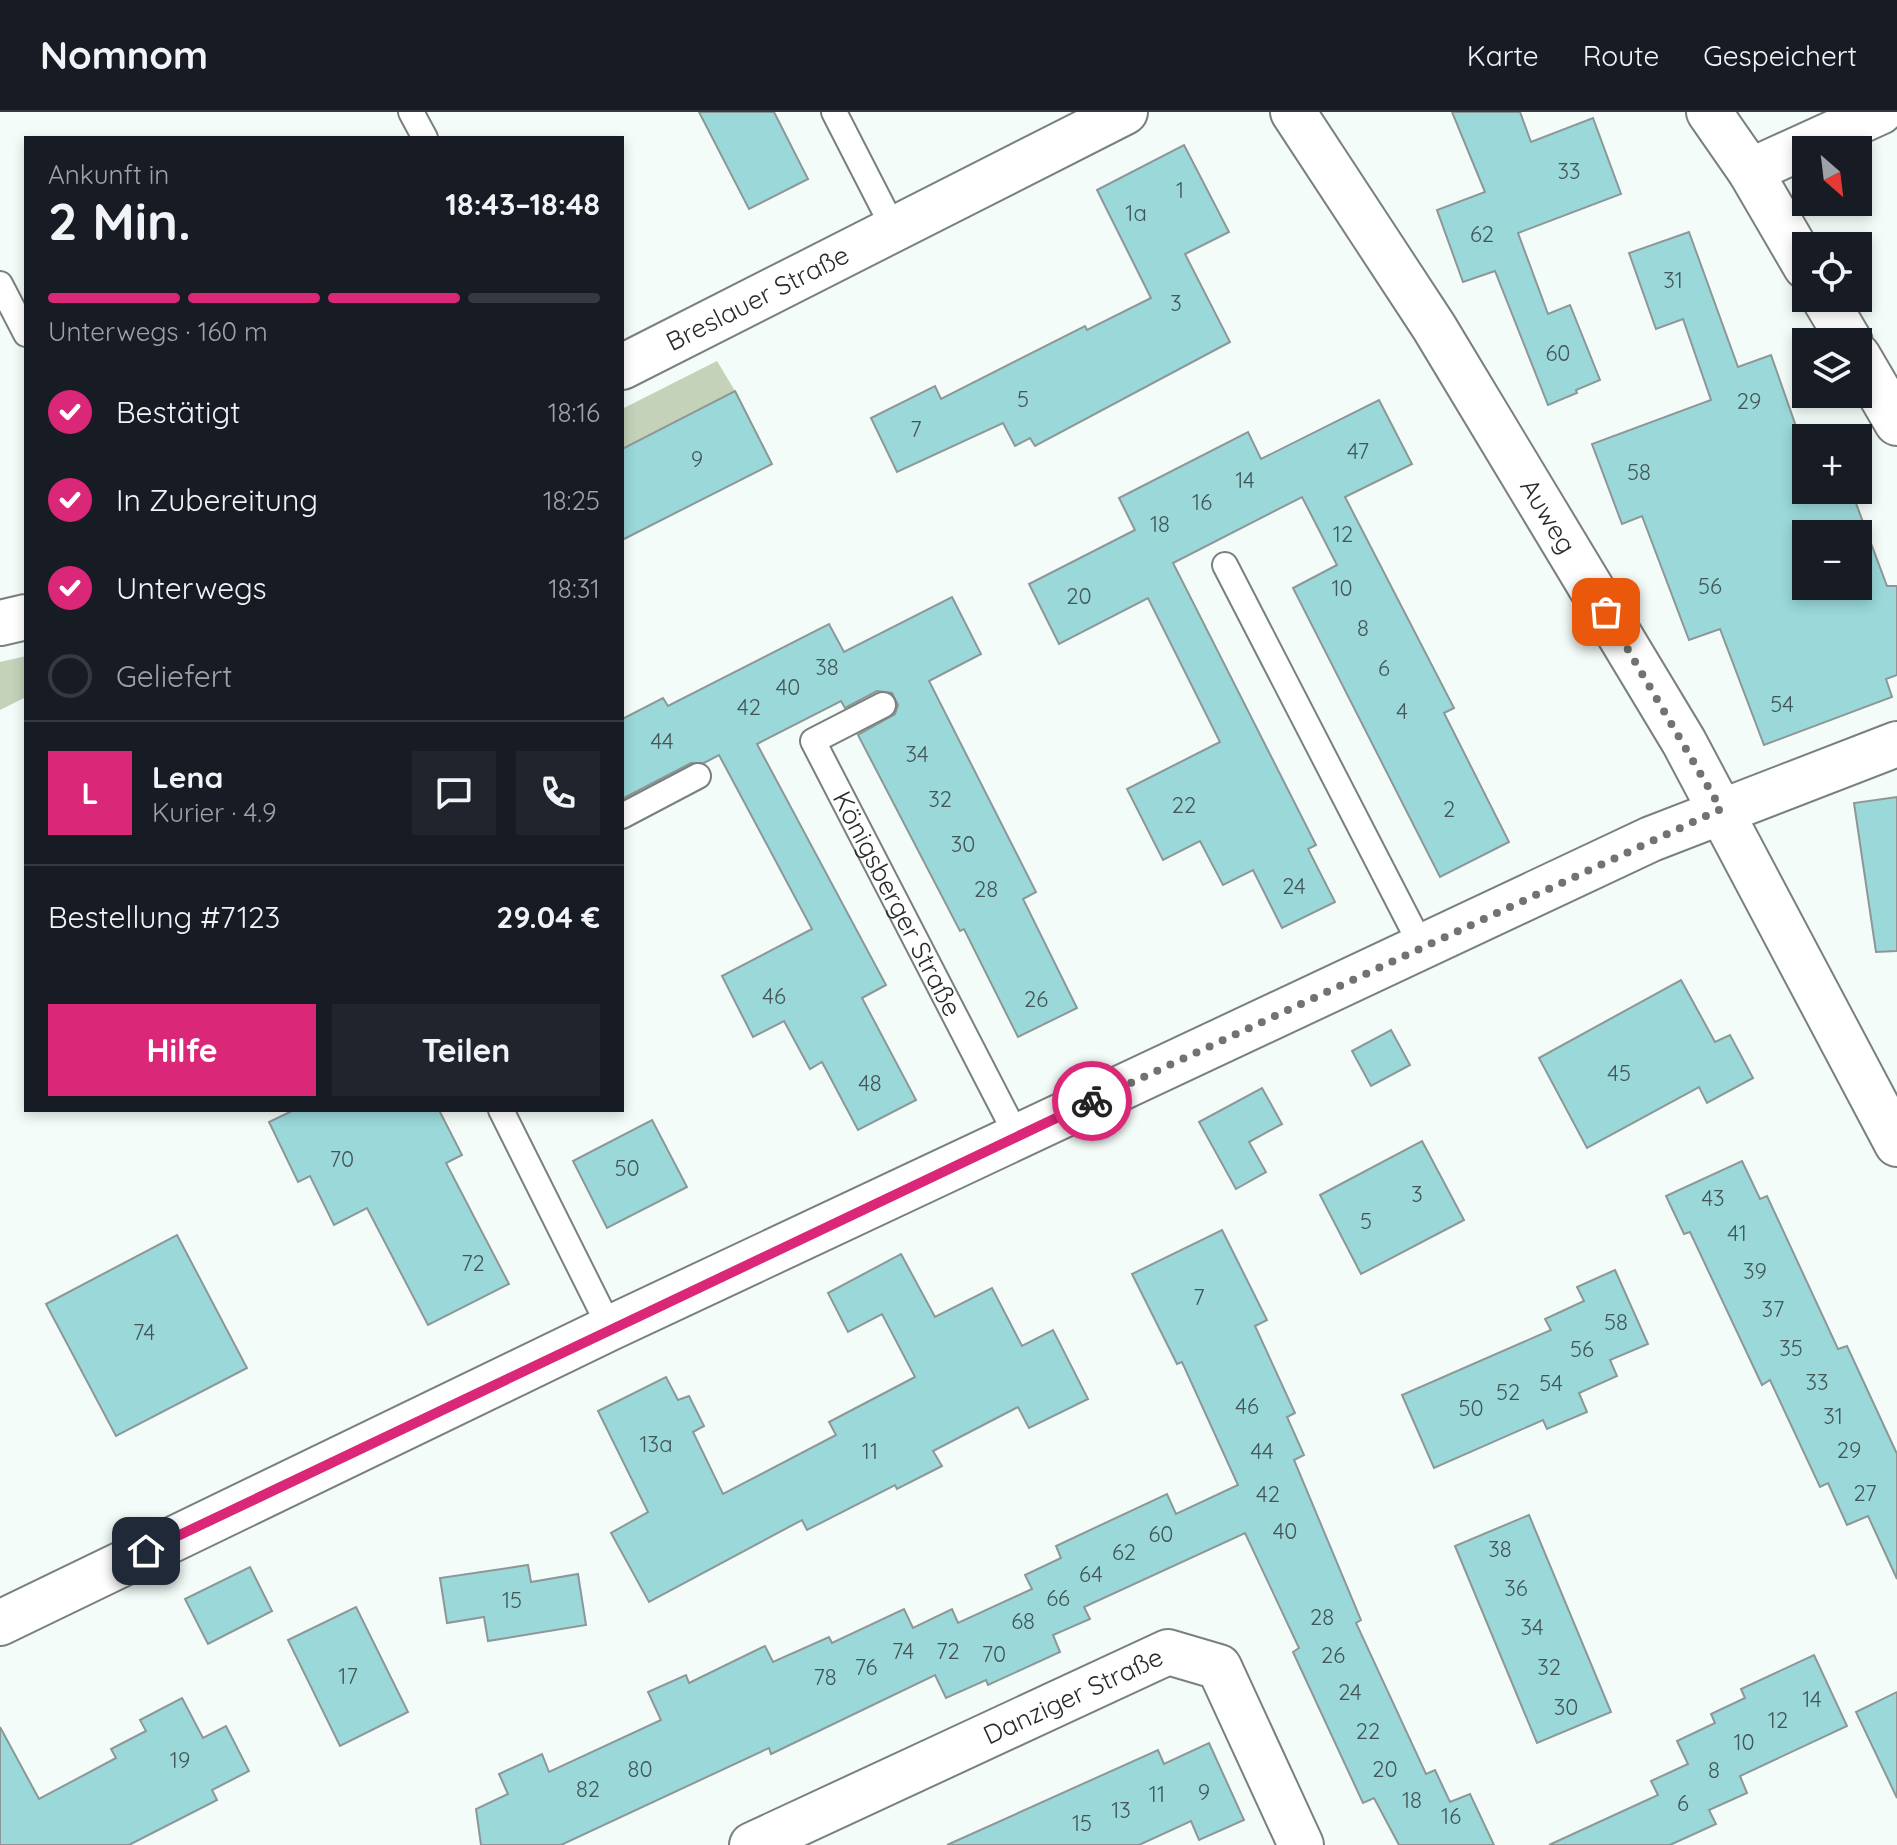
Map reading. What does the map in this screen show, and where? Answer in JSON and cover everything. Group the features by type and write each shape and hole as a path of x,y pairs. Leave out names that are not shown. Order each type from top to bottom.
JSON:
{"street":[{"name":"Breslauer Straße","path":"624,366 1125,112"},
{"name":"Auweg","path":"1293,112 1434,327 1684,742 1897,1144"},
{"path":"1709,112 1750,171 1792,243"},
{"path":"1750,171 1880,112"},
{"path":"1872,380 1897,423"},
{"path":"0,623 24,617"},
{"path":"0,1623 610,1328 1422,947 1721,809 1897,744"},
{"name":"Danziger Straße","path":"752,1845 1168,1652 1219,1667 1301,1845"}],"lane":[{"path":"411,112 424,136"},
{"path":"834,112 894,229"},
{"path":"0,284 24,330"},
{"path":"1225,565 1422,947"},
{"name":"Königsberger Straße","path":"883,705 813,741 1017,1136"},
{"path":"624,815 698,776"},
{"path":"502,1112 610,1328"}],"green space":[{"path":"717,361 735,391 624,448 624,408"},
{"path":"24,656 24,698 0,710 0,662"}],"building":[{"path":"699,112 774,112 808,179 749,209"},
{"path":"1452,112 1520,112 1531,142 1593,118 1621,194 1518,233 1548,314 1570,305 1600,380 1548,405 1495,271 1463,282 1437,210 1485,192"},
{"path":"1184,145 1229,232 1185,254 1230,342 1035,446 1030,438 1015,446 1003,423 897,472 871,418 935,386 941,399 1085,326 1087,330 1151,298 1097,190"},
{"path":"1689,232 1738,367 1771,355 1795,424 1792,424 1792,504 1856,504 1862,520 1792,520 1792,600 1872,600 1872,546 1887,586 1897,586 1897,675 1886,679 1892,697 1764,745 1720,629 1689,640 1642,516 1622,524 1592,444 1711,400 1683,319 1656,329 1629,253"},
{"path":"735,391 772,464 624,539 624,448"},
{"path":"1379,400 1412,464 1345,497 1454,708 1444,713 1509,842 1440,877 1293,588 1337,565 1302,497 1173,563 1316,845 1308,849 1335,902 1282,928 1253,870 1223,885 1200,841 1163,860 1127,789 1220,742 1148,598 1059,644 1029,584 1135,530 1119,498 1248,432 1261,459"},
{"path":"952,597 981,654 929,681 1036,892 1023,899 1077,1008 1018,1037 964,929 960,931 858,735 895,714 898,705 892,693 877,691 845,708 841,701 757,744 886,985 862,998 916,1100 858,1130 822,1062 810,1069 784,1021 753,1037 722,976 812,929 719,755 704,763 691,763 624,798 624,718 663,698 668,706 829,624 844,652"},
{"path":"1897,797 1897,951 1876,952 1854,803"},
{"path":"1681,980 1715,1042 1730,1035 1753,1078 1707,1103 1699,1087 1587,1148 1539,1058"},
{"path":"1391,1030 1410,1065 1371,1086 1352,1051"},
{"path":"1262,1088 1282,1124 1249,1142 1266,1172 1236,1189 1199,1122"},
{"path":"290,1112 440,1112 462,1155 446,1163 509,1284 428,1325 367,1208 334,1225 310,1176 298,1182 269,1122"},
{"path":"652,1120 687,1187 607,1228 573,1161"},
{"path":"1422,1141 1464,1220 1361,1274 1320,1195"},
{"path":"1742,1161 1760,1199 1767,1196 1838,1349 1847,1346 1897,1454 1897,1579 1868,1516 1847,1525 1828,1483 1820,1487 1770,1380 1762,1385 1690,1232 1684,1234 1666,1196"},
{"path":"1222,1230 1267,1320 1255,1326 1295,1413 1287,1417 1304,1455 1294,1460 1361,1620 1356,1623 1426,1774 1435,1770 1450,1802 1470,1794 1494,1845 1399,1845 1374,1798 1363,1803 1293,1652 1299,1648 1245,1533 1084,1607 1090,1619 1053,1635 1060,1652 988,1685 986,1680 946,1698 935,1675 771,1754 769,1748 561,1845 481,1845 476,1809 508,1794 499,1774 542,1754 549,1772 661,1720 648,1692 686,1675 689,1683 765,1646 773,1662 829,1637 832,1643 904,1609 913,1628 952,1609 958,1623 1032,1589 1025,1575 1061,1558 1056,1546 1167,1494 1176,1514 1238,1485 1182,1362 1177,1364 1132,1274"},
{"path":"177,1235 247,1368 116,1436 46,1304"},
{"path":"901,1254 935,1317 992,1288 1022,1346 1053,1330 1088,1399 1029,1428 1018,1407 933,1451 942,1466 897,1489 895,1485 807,1530 802,1520 649,1602 611,1533 648,1512 598,1411 666,1377 678,1400 689,1396 704,1426 693,1432 723,1494 836,1435 829,1422 915,1377 882,1314 848,1332 828,1293"},
{"path":"1615,1270 1648,1344 1610,1360 1617,1376 1579,1393 1587,1412 1547,1429 1543,1420 1434,1468 1402,1395 1551,1330 1545,1319 1584,1301 1577,1287"},
{"path":"1529,1515 1611,1712 1537,1743 1455,1546"},
{"path":"528,1565 531,1582 578,1574 586,1625 488,1641 484,1617 447,1623 440,1578"},
{"path":"250,1567 272,1611 208,1644 185,1599"},
{"path":"356,1607 408,1712 340,1746 288,1640"},
{"path":"1814,1655 1847,1726 1740,1776 1747,1793 1709,1810 1716,1824 1670,1845 1549,1845 1658,1795 1651,1781 1688,1764 1677,1741 1715,1723 1711,1714 1745,1698 1741,1689"},
{"path":"1897,1692 1897,1798 1856,1712"},
{"path":"182,1698 203,1738 226,1726 249,1771 212,1790 217,1800 129,1845 0,1845 0,1727 39,1799 116,1758 111,1749 146,1731 140,1720"},
{"path":"1209,1743 1244,1820 1199,1840 1191,1821 1139,1845 947,1845 1158,1750 1164,1764"}],"way so far":[{"path":"1092,1101 1721,809 1606,612"}],"route":[{"path":"146,1551 1092,1101"}]}
